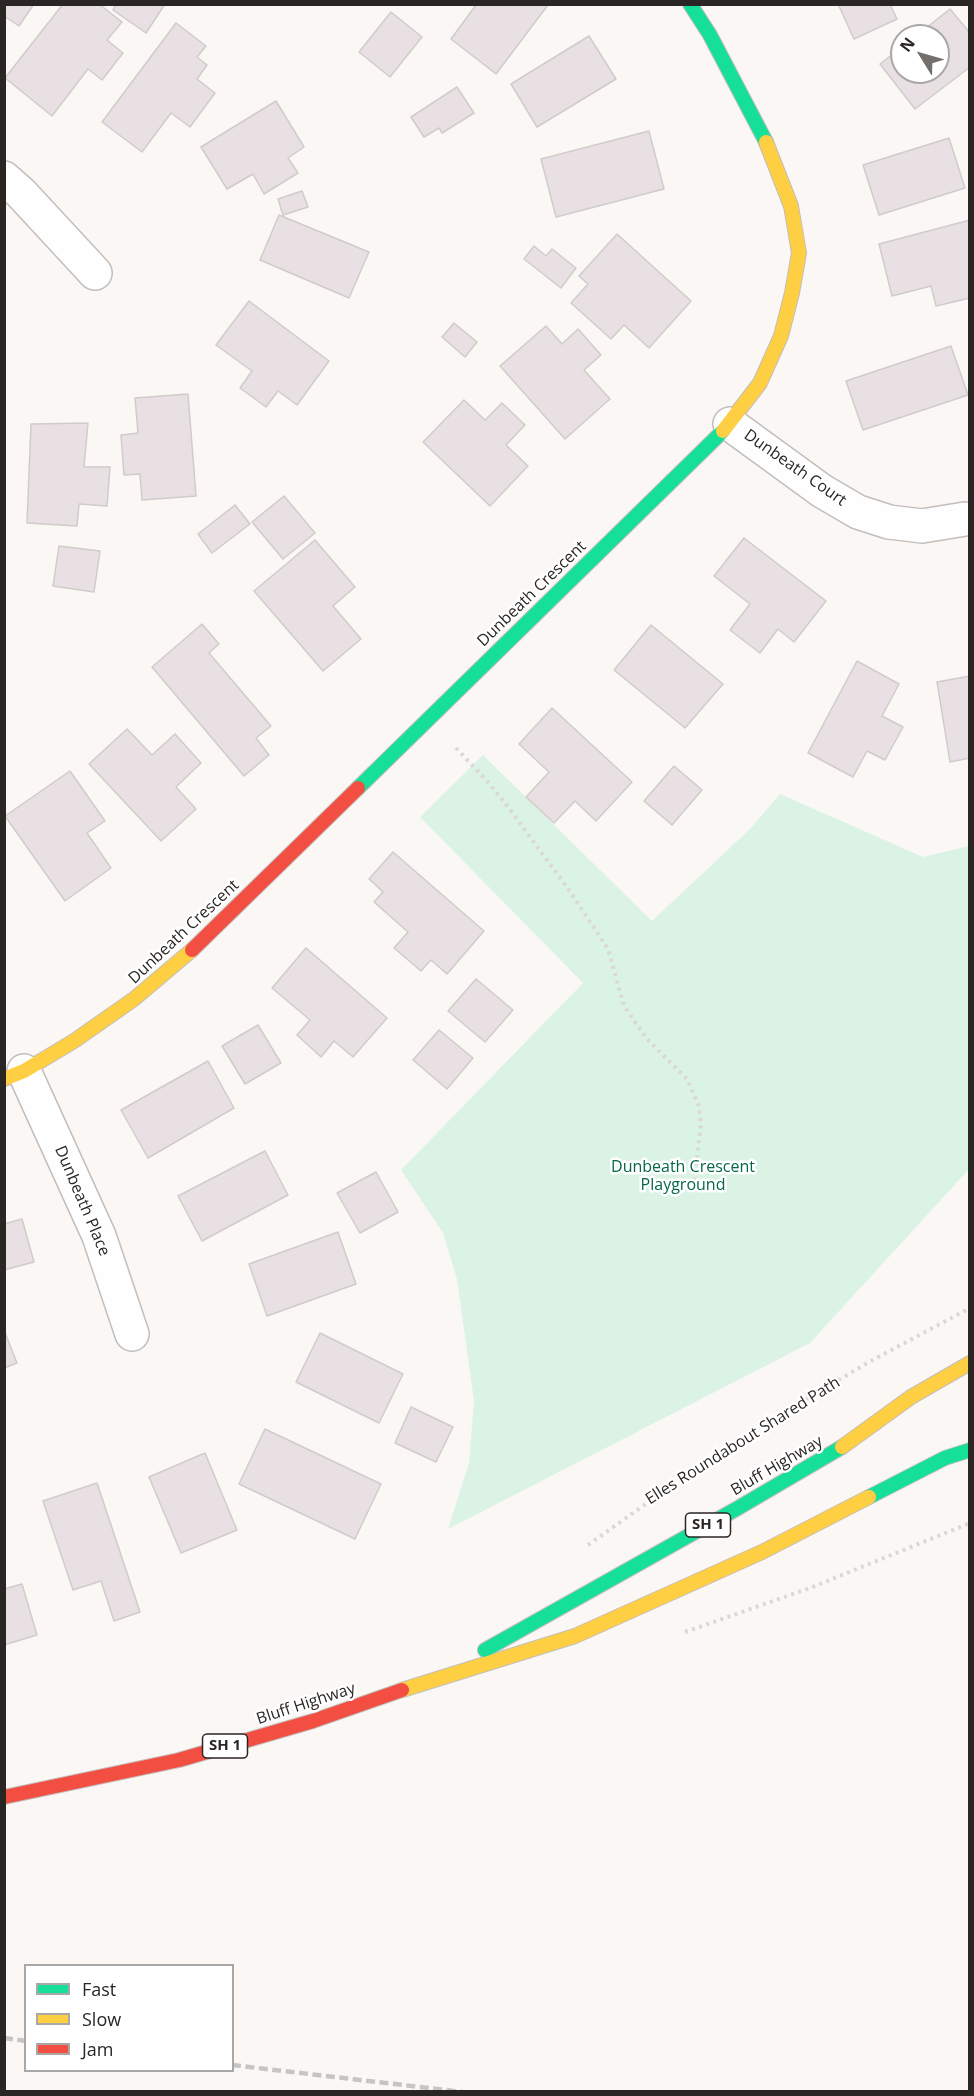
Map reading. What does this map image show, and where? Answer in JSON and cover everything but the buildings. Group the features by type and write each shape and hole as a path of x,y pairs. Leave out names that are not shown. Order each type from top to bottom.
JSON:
{"main road":[{"name":"Dunbeath Crescent","path":"14,1075 74,1041 134,999 200,943 730,424 760,383 781,336 792,293 798,253 791,206 764,136 710,35 690,4"},
{"name":"Bluff Highway","path":"439,1677 844,1446 911,1397 969,1363"},
{"name":"Bluff Highway","path":"4,1797 179,1760 313,1721 439,1677 575,1636 762,1552 945,1458 969,1450"}],"street":[{"path":"4,178 21,193 95,273"},
{"name":"Dunbeath Court","path":"730,424 822,491 858,512 889,522 922,526 965,519"},
{"name":"Dunbeath Place","path":"14,1075 99,1236 132,1334"}],"path":[{"path":"428,719 488,782 569,890 608,949 616,985 629,1015 647,1039 687,1079 699,1106 701,1124 694,1182"},
{"name":"Elles Roundabout Shared Path","path":"579,1551 705,1462 783,1413 869,1362 969,1308"},
{"path":"679,1634 810,1588 969,1523"}],"green space":[{"name":"Dunbeath Crescent Playground","path":"483,755 652,921 750,829 780,794 923,857 969,846 970,1168 810,1343 448,1529 469,1463 474,1401 457,1279 443,1233 401,1170 583,983 420,817"}],"railway":[{"path":"4,2038 24,2041"},
{"path":"234,2065 463,2092"}],"traffic: fast":[{"path":"690,4 710,35 766,142"},
{"path":"358,788 723,431"},
{"path":"485,1650 842,1447"},
{"path":"869,1497 945,1458 970,1450"}],"traffic: slow":[{"path":"723,431 760,383 781,336 799,253 791,206 766,142"},
{"path":"4,1079 24,1071 74,1041 134,999 192,950"},
{"path":"842,1447 911,1397 970,1363"},
{"path":"402,1690 575,1636 762,1552 869,1497"}],"traffic: jam":[{"path":"192,950 358,788"},
{"path":"4,1797 179,1760 313,1721 402,1690"}]}
